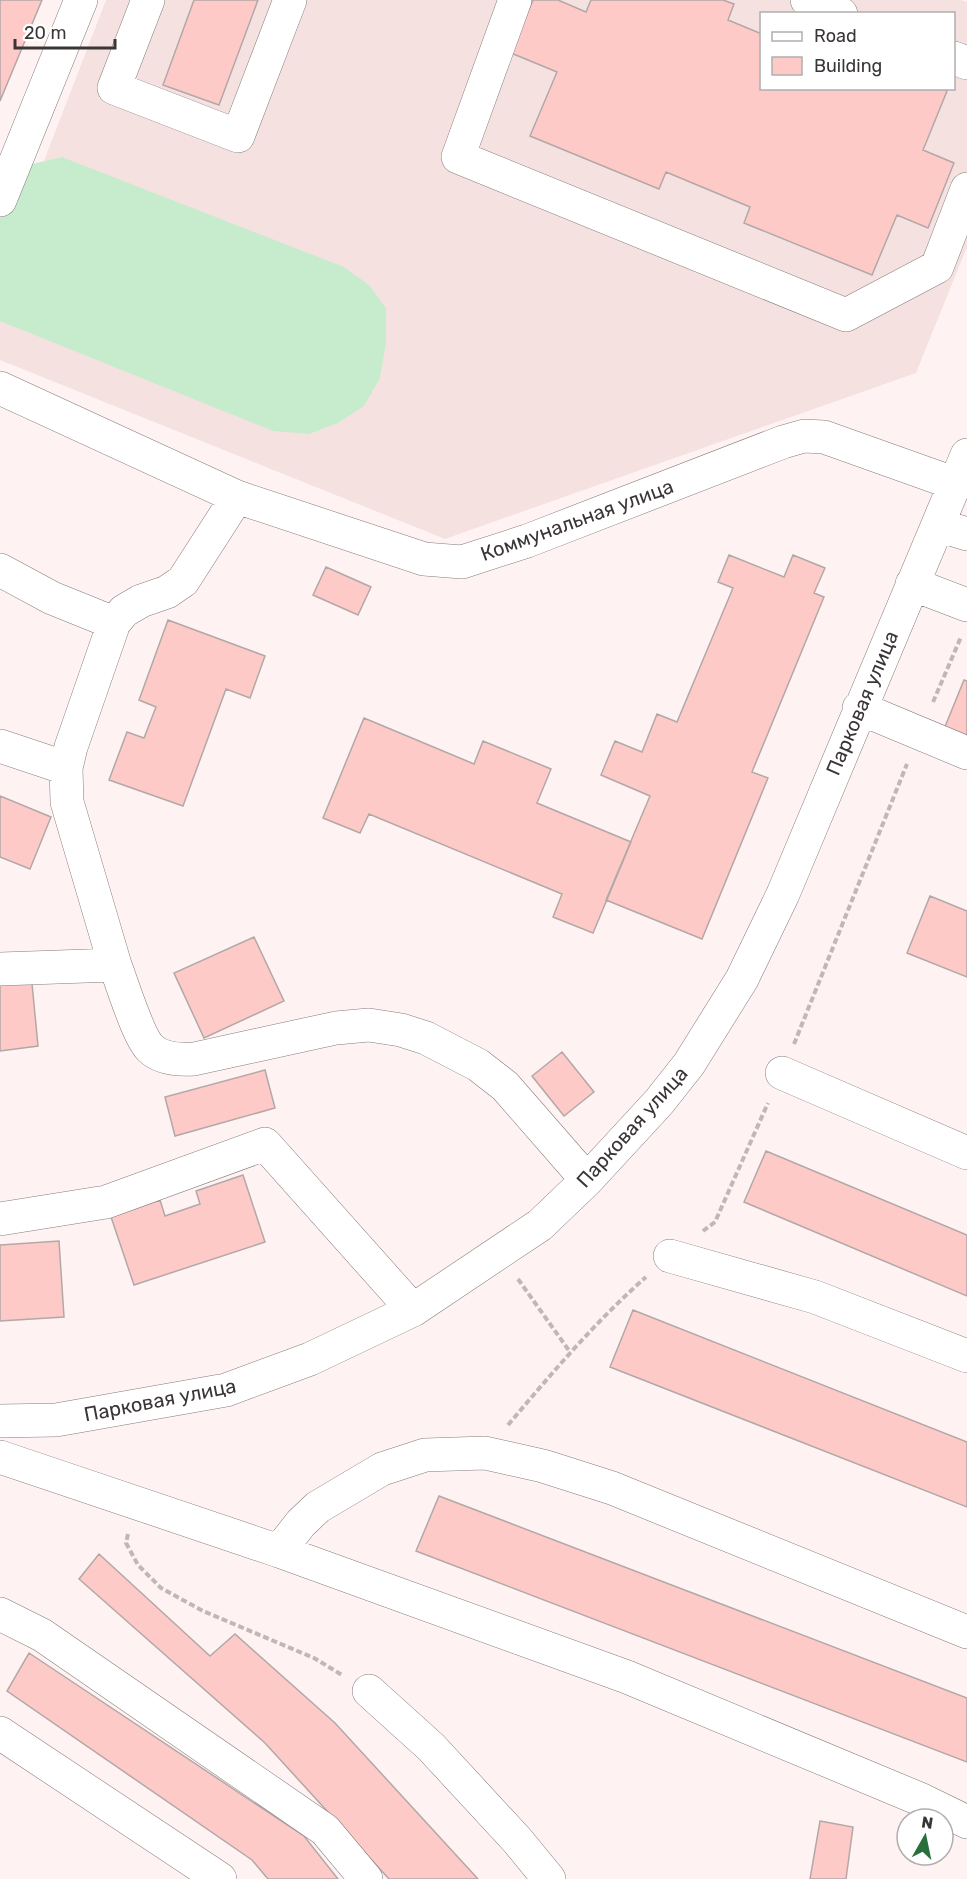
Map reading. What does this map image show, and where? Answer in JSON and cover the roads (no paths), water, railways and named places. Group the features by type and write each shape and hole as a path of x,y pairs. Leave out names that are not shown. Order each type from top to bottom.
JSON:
{"street":[{"path":"0,200 81,0"},
{"path":"148,0 114,88 238,136 290,0"},
{"path":"515,0 458,157 846,315 937,267 967,189"},
{"path":"807,0 836,12"},
{"name":"Коммунальная улица","path":"0,388 237,497 424,559 462,562 527,541 783,442 804,436 824,437 961,469"},
{"name":"Парковая улица","path":"0,1421 56,1420 226,1390 310,1359 413,1310 540,1225 587,1180 659,1102 689,1064 742,979 783,894 912,584 952,529 961,469"},
{"path":"237,497 183,581 167,592 124,610 114,623 71,747 66,768 67,802 115,965 142,1036 150,1048 162,1056 177,1060 194,1059 336,1028 369,1025 401,1030 426,1038 478,1065 505,1086 587,1180"},
{"path":"0,570 52,598 114,623"},
{"path":"912,584 965,618"},
{"path":"860,708 967,753"},
{"path":"0,746 66,768"},
{"path":"0,969 115,965"},
{"path":"782,1073 967,1152"},
{"path":"0,1219 106,1202 265,1144 413,1310"},
{"path":"670,1256 815,1297 967,1356"},
{"path":"279,1551 301,1523 318,1507 382,1469 425,1455 485,1454 543,1466 612,1488 967,1632"},
{"path":"0,1457 279,1551 627,1677 922,1800 967,1822"},
{"path":"0,1614 42,1635 325,1830 366,1879"},
{"path":"369,1691 431,1748 517,1840 549,1879"},
{"path":"0,1733 220,1879"}]}
